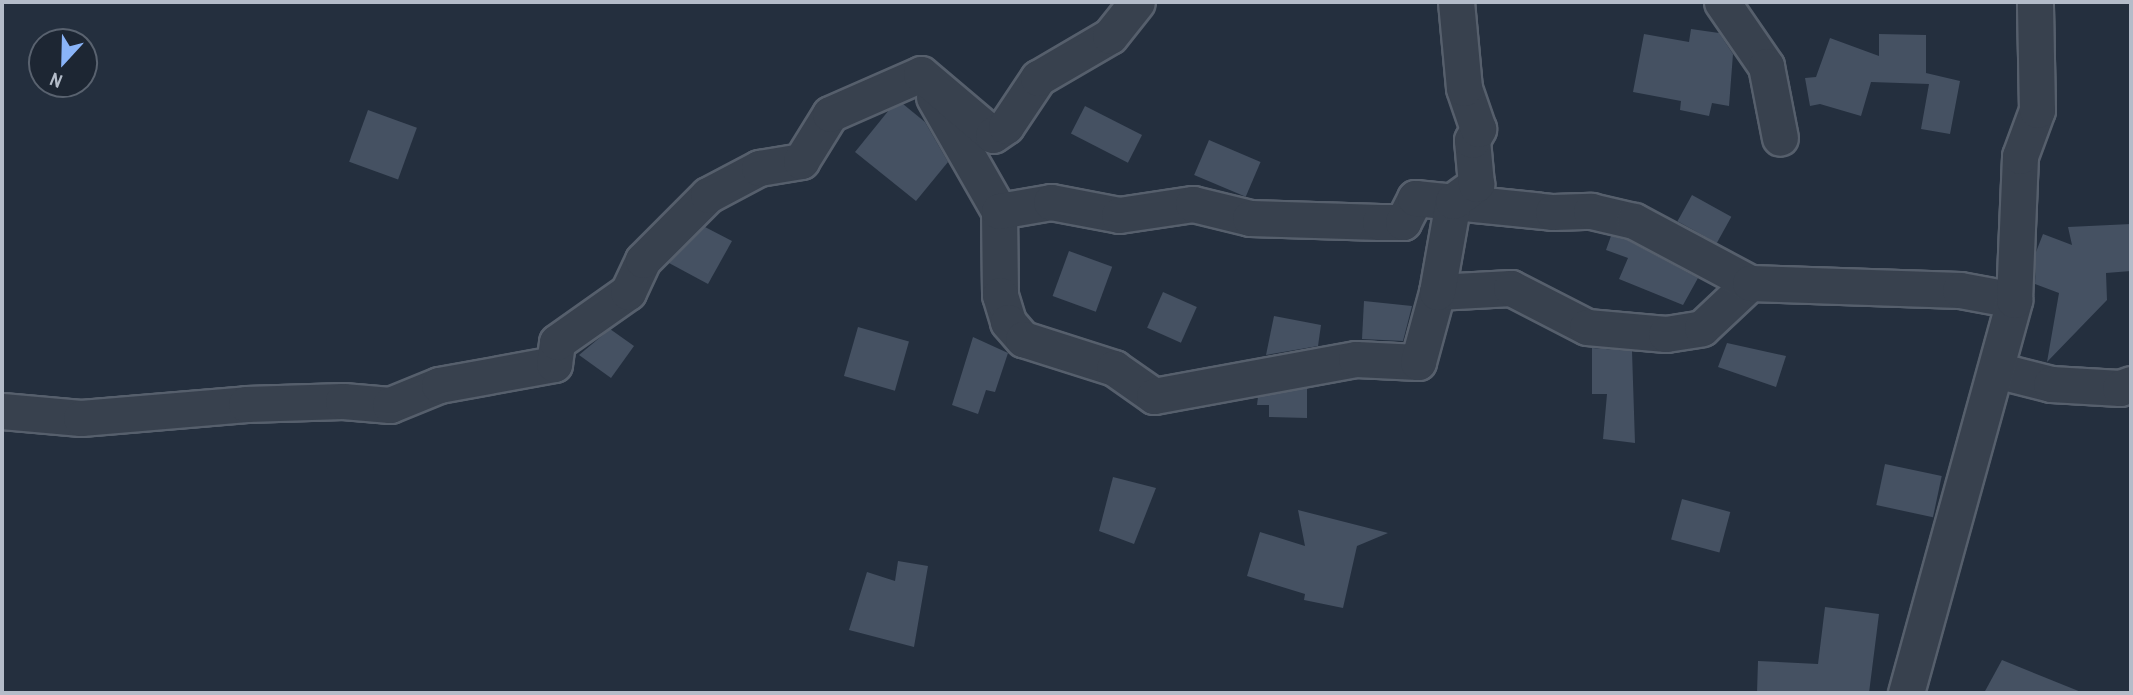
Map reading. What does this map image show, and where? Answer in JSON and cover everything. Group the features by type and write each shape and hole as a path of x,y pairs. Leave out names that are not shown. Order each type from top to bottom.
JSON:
{"street":[{"path":"921,74 993,135 1006,126 1038,78 1110,36 1137,2"},
{"path":"921,74 999,211 1000,295 1008,323 1023,339 1114,368 1154,396 1356,359 1418,362 1437,292 1453,201 1476,184 1472,140 1478,128 1464,88 1456,2"},
{"path":"1722,2 1766,66 1780,138"},
{"path":"1906,693 2014,300 2020,156 2037,110 2035,2"},
{"path":"2,411 81,418 246,404 343,401 390,405 439,385 554,364 558,342 628,292 643,260 708,195 758,168 801,161 830,114 921,74"},
{"path":"999,211 1052,202 1119,215 1193,204 1250,218 1402,222 1415,198 1591,211 1634,221 1750,283 1960,290 2014,300"},
{"path":"1437,292 1511,288 1587,327 1666,334 1702,328 1750,283"},
{"path":"1996,370 2052,384 2120,388 2131,384"}],"building":[{"path":"1691,29 1719,33 1733,54 1729,106 1712,103 1709,116 1680,110 1681,101 1633,92 1644,34 1689,42"},
{"path":"1879,34 1926,35 1926,73 1960,81 1950,134 1921,129 1929,84 1871,82 1861,116 1820,104 1810,106 1805,78 1816,77 1830,38 1879,56"},
{"path":"903,104 925,122 948,162 916,201 855,152 889,110"},
{"path":"1085,106 1142,135 1128,163 1071,134"},
{"path":"368,110 417,128 398,179 349,162"},
{"path":"1209,140 1261,162 1246,197 1194,175"},
{"path":"1692,195 1731,217 1717,243 1677,221"},
{"path":"2131,224 2131,271 2106,273 2107,300 2047,362 2059,293 2035,284 2036,252 2043,234 2072,245 2068,227"},
{"path":"705,227 732,241 708,284 669,263"},
{"path":"1611,236 1627,240 1698,278 1683,305 1619,279 1628,258 1606,250"},
{"path":"1069,251 1112,267 1096,312 1053,296"},
{"path":"1163,292 1197,307 1181,343 1147,328"},
{"path":"1364,301 1412,306 1403,341 1362,339"},
{"path":"1274,316 1321,325 1318,346 1266,355"},
{"path":"858,327 909,342 895,391 844,376"},
{"path":"610,329 634,346 611,378 579,355"},
{"path":"973,337 1008,353 995,392 986,390 978,414 952,405"},
{"path":"1727,343 1786,356 1776,387 1718,367"},
{"path":"1592,348 1632,351 1635,443 1603,439 1607,394 1592,394"},
{"path":"1307,388 1307,418 1269,417 1269,405 1257,405 1258,397"},
{"path":"1885,464 1942,476 1933,517 1876,505"},
{"path":"1113,477 1156,488 1134,544 1099,531"},
{"path":"1682,499 1730,512 1719,553 1671,540"},
{"path":"1298,510 1388,533 1357,546 1343,608 1304,600 1305,594 1247,576 1260,532 1305,546"},
{"path":"898,561 928,566 914,647 849,630 867,572 895,581"},
{"path":"1825,607 1879,614 1869,693 1757,693 1758,661 1818,664"},
{"path":"2002,660 2081,692 2081,693 1984,693"}]}
